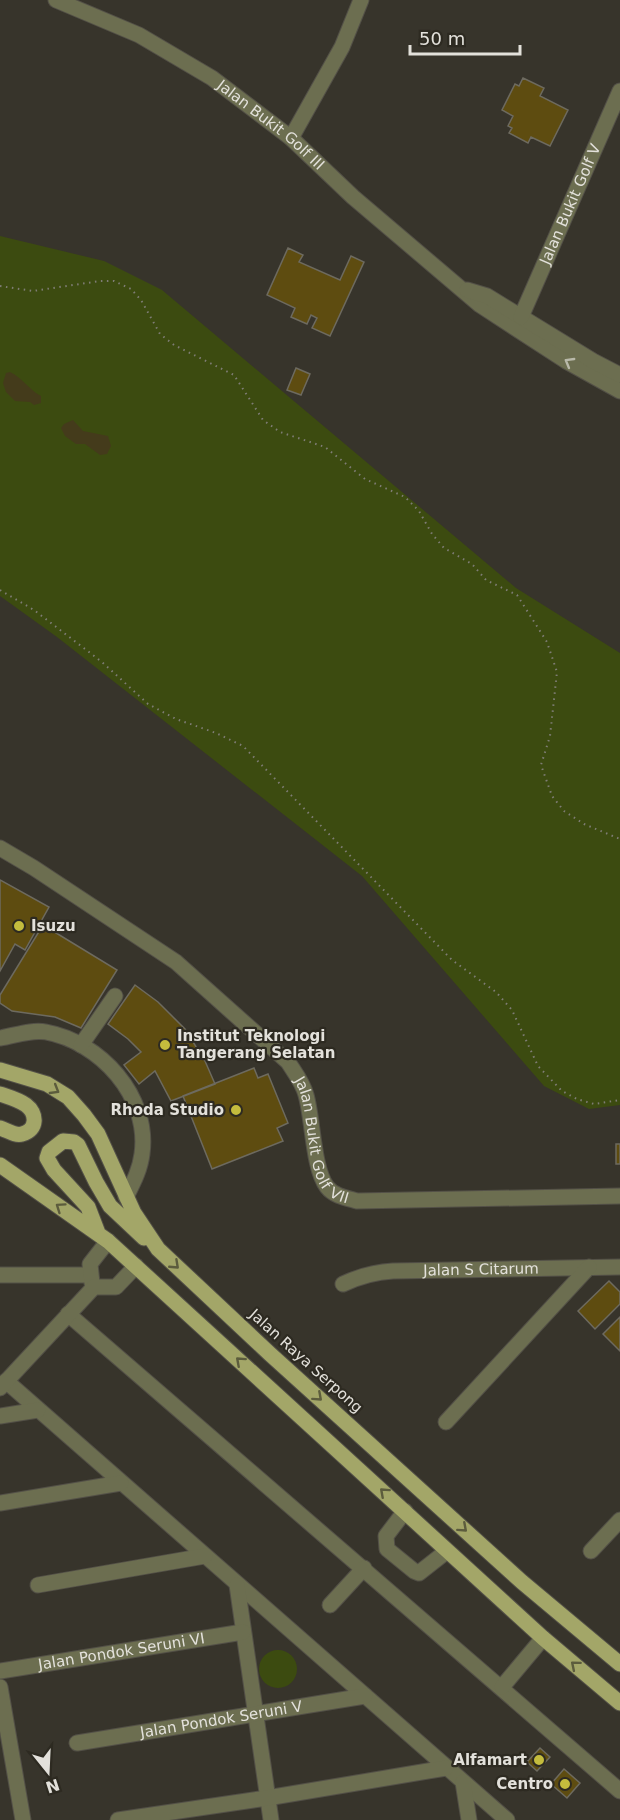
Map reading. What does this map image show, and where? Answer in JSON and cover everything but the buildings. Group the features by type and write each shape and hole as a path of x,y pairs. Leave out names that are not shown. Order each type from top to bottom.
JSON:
{"main road":[{"name":"Jalan Raya Serpong","path":"0,1070 47,1084 68,1097 98,1134 126,1197 158,1249 270,1354 522,1582 620,1664"},
{"path":"0,1094 26,1104 36,1120 33,1127 22,1134 15,1134 0,1128"},
{"path":"103,1237 88,1207 54,1170 47,1158 49,1152 63,1141 74,1142 78,1145 110,1206 158,1249"},
{"path":"0,1164 103,1237 543,1638 620,1703"}],"street":[{"name":"Jalan Bukit Golf III","path":"56,0 139,35 212,78 291,138 353,197 497,318 620,391"},
{"path":"291,138 342,47 361,0"},
{"name":"Jalan Bukit Golf V","path":"521,317 620,91"},
{"name":"Jalan Bukit Golf III","path":"461,288 487,296 593,362 620,375"},
{"name":"Jalan Bukit Golf VII","path":"0,848 176,962 288,1062 306,1094 321,1173 327,1188 340,1197 357,1201 620,1196"},
{"path":"81,1045 115,996"},
{"path":"0,1038 45,1031 81,1045 99,1056 113,1069 130,1096 141,1123 142,1153 138,1171 126,1197"},
{"path":"0,1173 16,1176"},
{"path":"96,1284 90,1264 103,1237"},
{"path":"0,1275 116,1287 136,1266"},
{"path":"446,1422 589,1267"},
{"name":"Jalan S Citarum","path":"343,1284 358,1276 375,1272 620,1267"},
{"path":"96,1284 3,1385 38,1410 507,1820"},
{"path":"68,1314 620,1791"},
{"path":"0,1416 38,1410"},
{"path":"0,1503 121,1483"},
{"path":"405,1511 386,1536 387,1549 414,1571 419,1572 447,1551"},
{"path":"591,1551 620,1520"},
{"path":"38,1585 205,1556"},
{"path":"330,1605 364,1568"},
{"path":"237,1585 271,1820"},
{"name":"Jalan Pondok Seruni VI","path":"0,1671 243,1632"},
{"path":"502,1687 543,1638"},
{"path":"0,1687 23,1820"},
{"name":"Jalan Pondok Seruni V","path":"77,1743 365,1696"},
{"path":"118,1820 447,1768"},
{"path":"463,1782 469,1820"}],"path":[{"path":"0,286 33,291 114,281 131,289 141,300 160,334 174,345 234,375 268,426 326,447 365,479 405,497 419,511 432,534 444,548 472,564 486,580 517,595 547,642 557,672 550,736 541,765 552,796 564,811 584,824 620,839"},
{"path":"0,590 34,610 102,662 148,704 176,719 216,733 243,746 452,960 496,993 512,1010 538,1066 562,1091 594,1104 620,1100"}],"green space":[{"path":"0,236 104,261 162,290 516,588 620,653 620,1105 589,1109 544,1086 362,876 57,637 0,596"},
{"path":"278,1650 285,1651 291,1656 296,1662 296,1676 291,1682 285,1687 278,1688 271,1687 265,1682 260,1676 259,1669 260,1662 265,1656 271,1651"}],"sand":[{"path":"10,372 41,396 41,403 34,405 30,402 15,401 6,392 3,383 6,373"},
{"path":"73,420 83,431 108,436 111,446 107,454 100,455 85,444 76,444 65,436 61,428"}],"place":[{"name":"Isuzu","path":"19,926"},
{"name":"Institut Teknologi Tangerang Selatan","path":"165,1045"},
{"name":"Rhoda Studio","path":"236,1110"},
{"name":"Alfamart","path":"539,1760"},
{"name":"Centro","path":"565,1784"}]}
